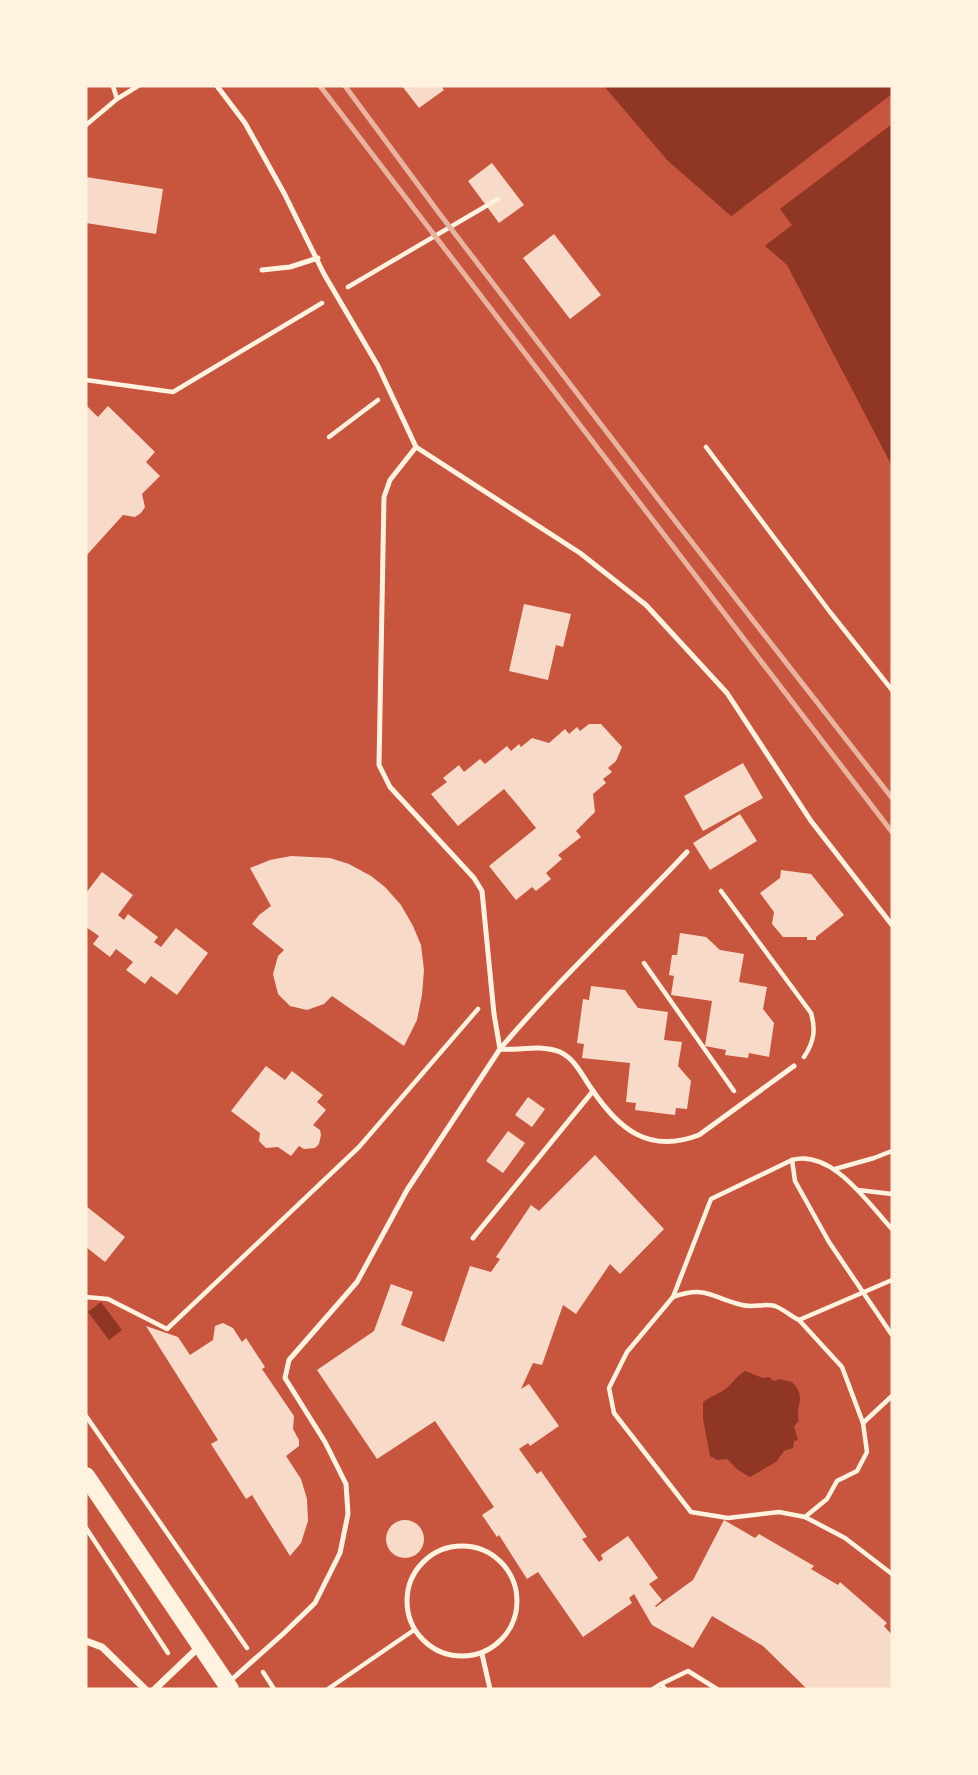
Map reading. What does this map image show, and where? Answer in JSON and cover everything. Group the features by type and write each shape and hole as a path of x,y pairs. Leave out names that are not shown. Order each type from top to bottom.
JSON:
{"main road":[{"path":"86,1476 228,1687"}],"street":[{"path":"86,1641 102,1647 145,1689"},
{"path":"155,1689 201,1645"}],"lane":[{"path":"217,86 245,123 318,258 324,274 377,366 416,447 580,553 646,605 727,693 811,821 892,925"},
{"path":"262,271 290,267 318,258"},
{"path":"416,447 390,480 384,498 379,765 390,787 474,878 482,891 500,1049"},
{"path":"228,1687 255,1658 315,1603 340,1553 348,1514 346,1483 326,1442 285,1378 289,1360 357,1282 407,1190 500,1049 606,933 651,891 687,852"},
{"path":"500,1049 518,1051 545,1048 561,1052 575,1063 616,1120 641,1138 664,1143 682,1142 699,1135 794,1066"},
{"path":"472,1238 593,1091"},
{"path":"467,1546 486,1551 501,1561 512,1576 517,1594 517,1613 510,1630 498,1644 481,1654 464,1657 436,1651 414,1630 408,1618 406,1600 409,1582 418,1566 432,1554 449,1547 467,1546"},
{"path":"481,1654 490,1689"}],"path":[{"path":"113,86 117,99"},
{"path":"86,125 117,99 138,86"},
{"path":"343,290 498,199"},
{"path":"86,380 173,392 331,297"},
{"path":"329,437 362,410"},
{"path":"706,447 892,690"},
{"path":"721,891 811,1013 815,1026 813,1042 806,1055 794,1066"},
{"path":"644,964 743,1104"},
{"path":"86,1297 108,1299 167,1329 359,1147 493,992"},
{"path":"835,1169 892,1151"},
{"path":"892,1229 835,1169 804,1157 792,1160 711,1199 673,1297 627,1352 609,1388 614,1413 691,1512 728,1518 779,1512 805,1517 845,1538 892,1574"},
{"path":"792,1160 795,1181 829,1242 892,1335"},
{"path":"856,1190 892,1194"},
{"path":"799,1320 892,1280"},
{"path":"673,1297 689,1291 712,1293 749,1307 773,1305 799,1320 842,1367 863,1423 867,1452 857,1471 837,1481 827,1499 805,1517"},
{"path":"863,1423 892,1396"},
{"path":"86,1416 255,1658"},
{"path":"86,1528 157,1634 177,1670"},
{"path":"328,1689 414,1630"},
{"path":"653,1689 663,1687 688,1671 717,1689"}],"shaded area":[{"path":"604,86 892,86 892,466 787,265 667,160"},
{"path":"101,1302 122,1330 109,1340 88,1312"},
{"path":"745,1371 763,1378 769,1377 774,1381 780,1379 792,1382 800,1397 799,1421 794,1426 798,1440 794,1441 793,1448 784,1451 776,1462 750,1477 727,1459 717,1460 710,1456 703,1419 703,1402 727,1388"}],"pier":[{"path":"892,94 892,124 780,209 792,225 762,248 729,218"}],"building":[{"path":"402,86 441,86 444,90 419,108"},
{"path":"492,163 524,205 499,223 468,181"},
{"path":"86,177 163,189 156,234 86,223"},
{"path":"554,234 601,295 570,319 523,258"},
{"path":"86,405 98,417 108,406 155,452 146,462 160,476 142,494 145,507 141,513 135,517 123,515 86,556"},
{"path":"524,604 571,614 563,647 556,645 548,680 509,671"},
{"path":"589,724 601,724 622,747 616,761 608,768 612,772 603,779 606,783 593,794 595,812 576,831 581,837 558,855 562,859 546,873 551,879 536,891 532,887 516,900 489,866 536,828 520,808 504,789 458,826 431,794 447,782 443,778 459,765 464,772 480,759 485,764 507,746 511,751 532,738 549,743 565,729 569,734 577,727 580,731"},
{"path":"743,763 763,798 703,831 684,796"},
{"path":"740,814 757,841 710,870 693,843"},
{"path":"291,856 330,858 349,864 385,887 401,905 421,945 424,970 417,1020 404,1046 332,996 324,1004 307,1010 290,1006 278,994 273,974 278,956 284,950 252,924 271,906 250,868"},
{"path":"781,870 811,874 844,915 816,937 816,940 807,940 807,937 783,937 772,924 774,912 760,893 780,878"},
{"path":"102,872 133,895 118,915 124,920 128,914 158,937 154,942 161,947 176,928 208,953 177,995 151,976 145,984 126,970 133,962 116,949 110,957 93,944 99,936 86,927 86,893"},
{"path":"680,933 706,937 720,950 744,954 739,982 767,987 763,1009 774,1023 769,1057 749,1053 748,1058 725,1055 726,1050 705,1046 712,1001 671,995 674,976 669,975 672,955 677,955"},
{"path":"591,986 625,990 638,1008 668,1012 664,1040 682,1042 678,1066 691,1081 687,1109 676,1108 675,1115 635,1110 636,1103 626,1102 630,1063 582,1058 584,1044 577,1043 583,999 589,1000"},
{"path":"266,1066 285,1080 292,1071 323,1095 317,1102 326,1110 313,1125 320,1130 321,1135 315,1148 304,1149 299,1146 291,1156 278,1147 266,1148 259,1141 260,1133 231,1111"},
{"path":"528,1097 545,1109 532,1127 515,1115"},
{"path":"508,1131 525,1143 503,1173 486,1161"},
{"path":"595,1155 664,1229 620,1274 610,1264 576,1314 563,1305 542,1365 533,1363 521,1389 529,1384 559,1426 530,1446 528,1443 519,1449 537,1474 541,1471 587,1537 582,1539 599,1562 603,1559 601,1555 628,1536 658,1578 649,1584 662,1600 656,1607 693,1580 724,1520 755,1538 759,1534 814,1566 811,1569 838,1585 840,1582 887,1623 884,1626 892,1635 892,1689 807,1689 763,1646 712,1616 693,1648 652,1625 634,1594 629,1598 632,1603 583,1637 538,1572 527,1579 499,1535 497,1537 482,1515 494,1507 435,1421 377,1459 317,1370 374,1331 391,1284 413,1292 401,1325 444,1342 470,1266 491,1272 500,1259 496,1257 531,1205 539,1211"},
{"path":"86,1206 125,1237 105,1262 86,1247"},
{"path":"223,1323 233,1328 242,1342 246,1338 265,1367 262,1369 294,1416 293,1429 299,1446 286,1456 301,1479 307,1499 308,1521 301,1543 290,1556 252,1495 246,1499 211,1444 218,1440 146,1326 178,1337 190,1355 213,1340 215,1326"},
{"path":"405,1520 419,1525 424,1539 419,1553 405,1558 391,1553 386,1539 391,1525"}],"railway":[{"path":"320,86 892,832"},
{"path":"345,86 662,504 892,798"}]}
